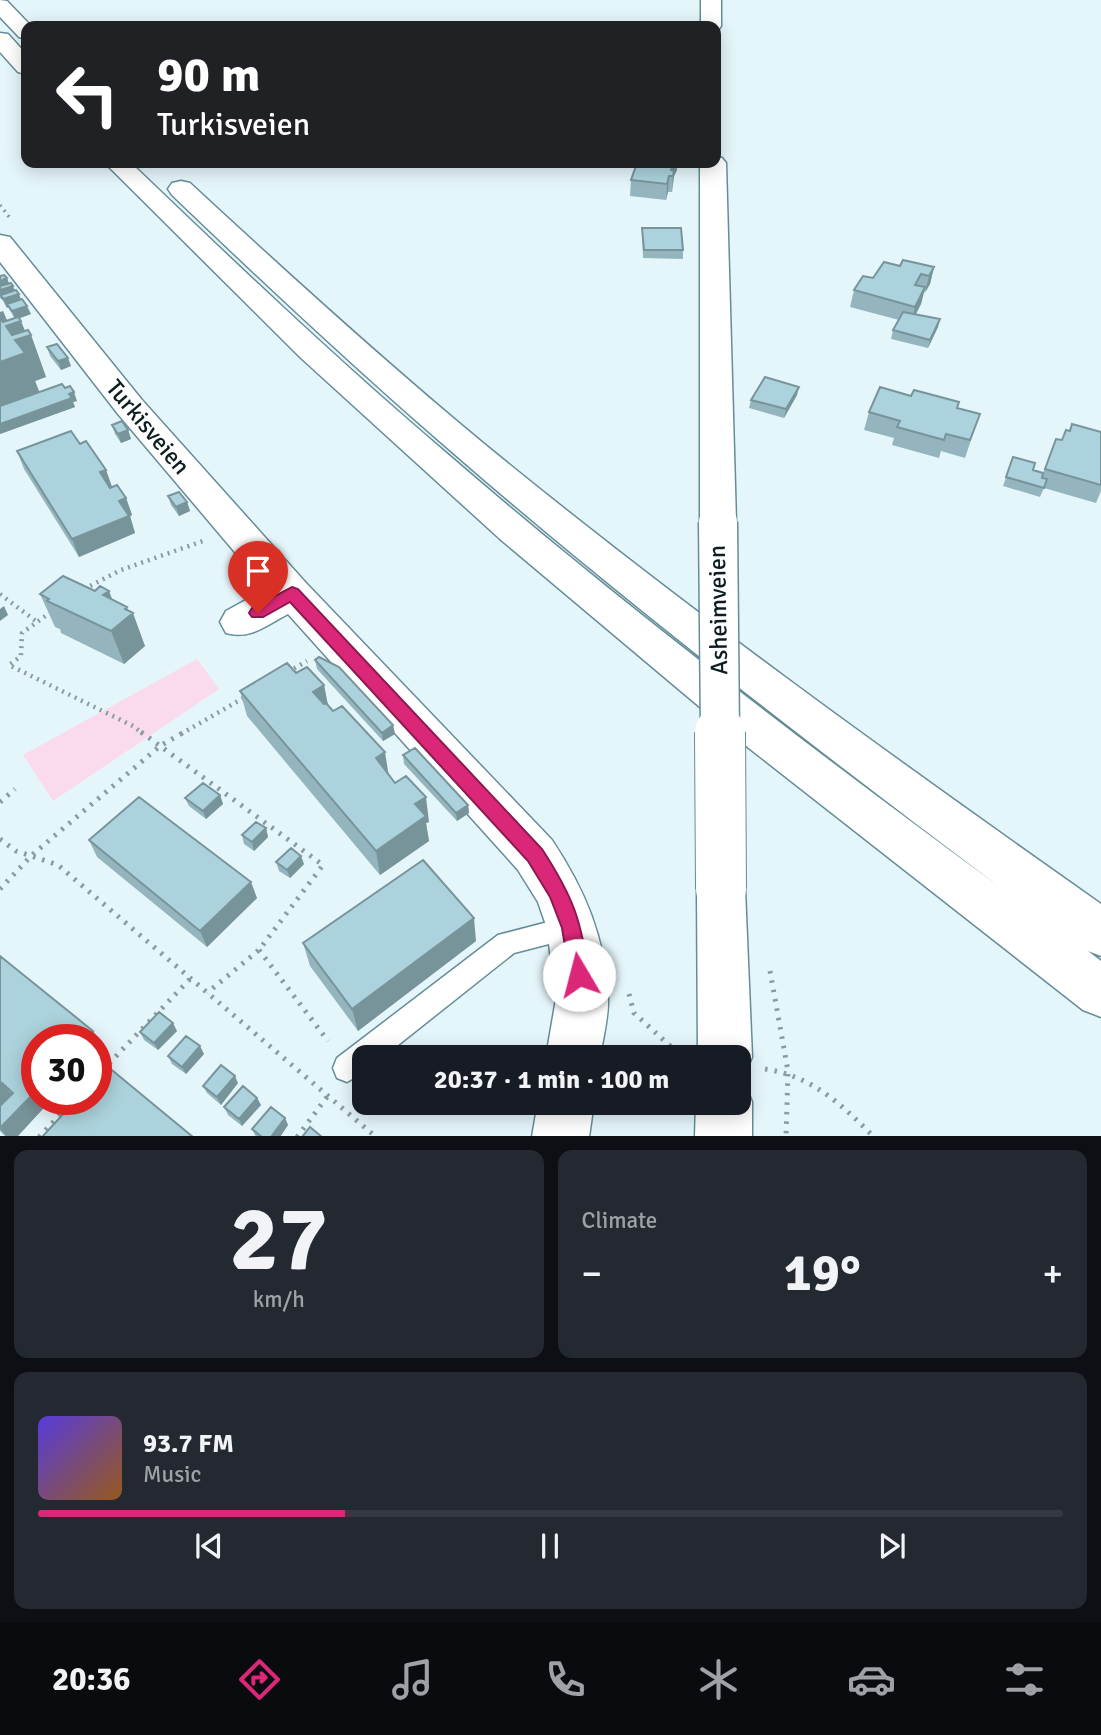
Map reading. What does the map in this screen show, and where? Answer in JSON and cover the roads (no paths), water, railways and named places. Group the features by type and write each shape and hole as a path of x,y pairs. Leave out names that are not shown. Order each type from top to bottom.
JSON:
{"main road":[{"path":"711,0 711,21"},
{"path":"0,5 21,28"},
{"path":"0,39 21,62"},
{"path":"122,168 270,312 432,460 653,647 894,839 1101,992"},
{"path":"158,168 254,258 471,450 653,598 925,806 1101,933"},
{"name":"Asheimveien","path":"713,168 725,1045"},
{"name":"Turkisveien","path":"3,253 130,407 292,593 535,855 559,893 572,928 582,999 575,1045"},
{"path":"240,622 292,593"},
{"path":"560,1136 564,1115"},
{"path":"723,1136 724,1115"}],"lane":[{"path":"347,1068 507,943 572,928"}]}
